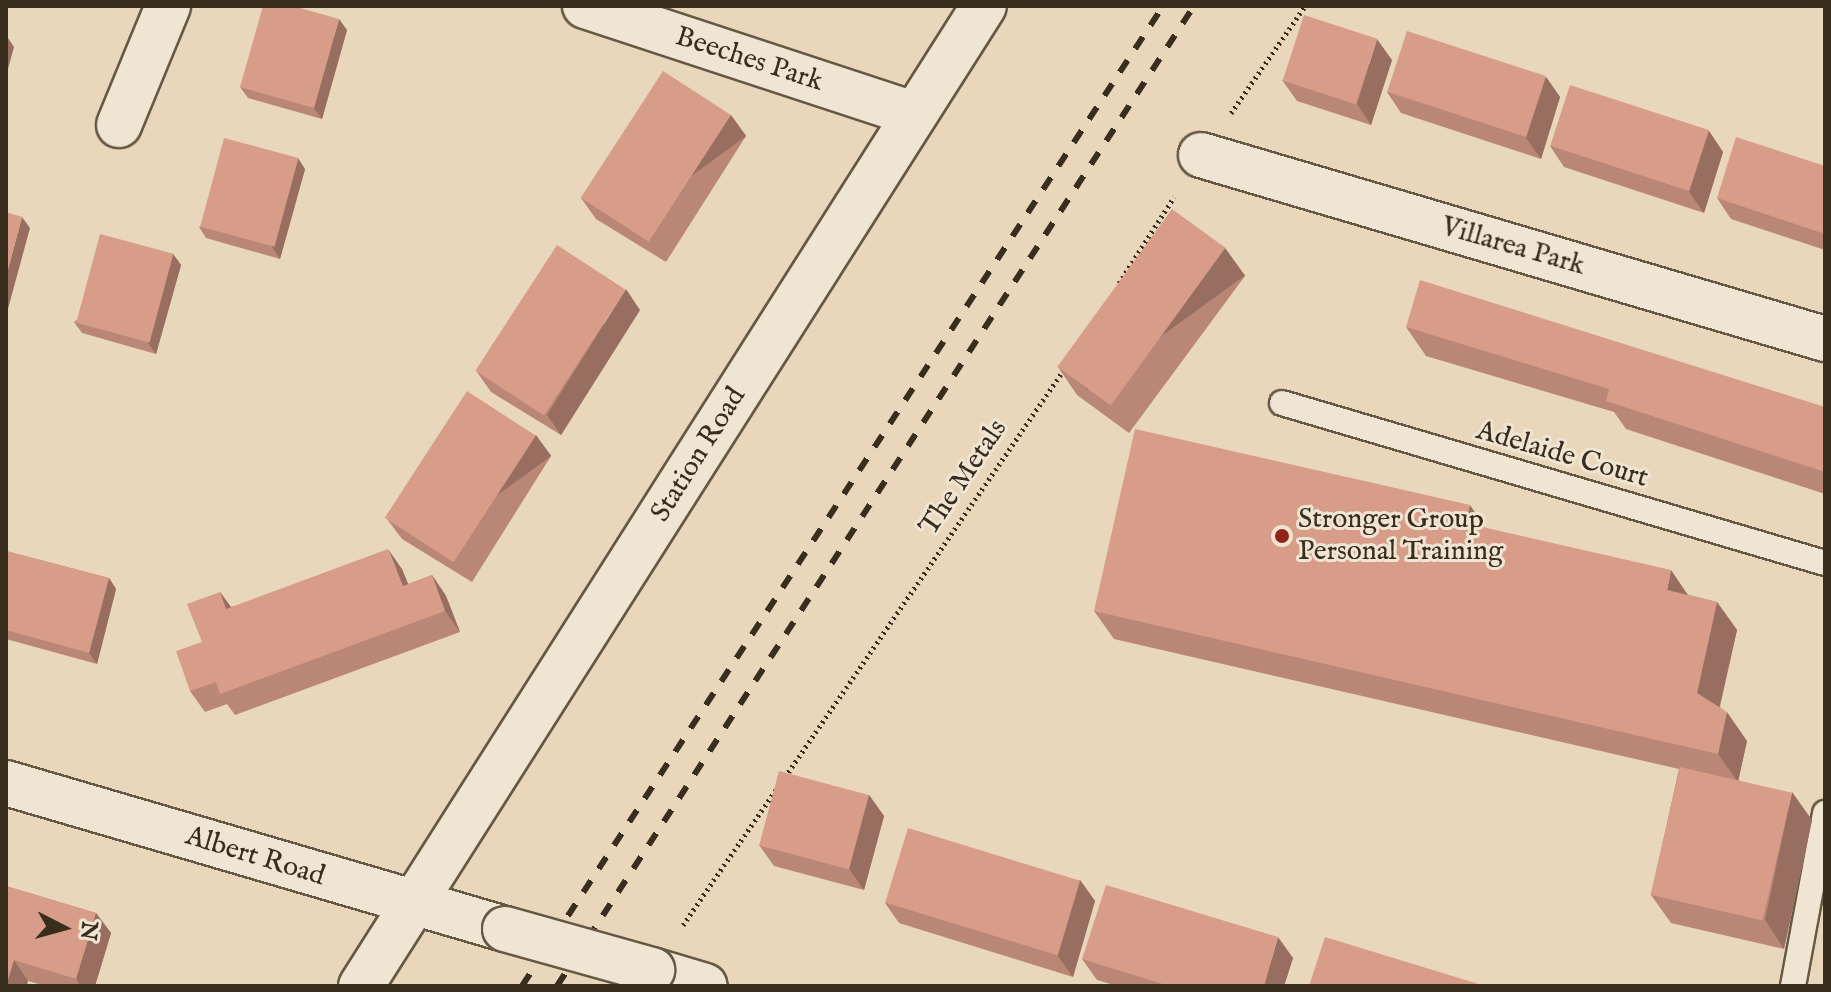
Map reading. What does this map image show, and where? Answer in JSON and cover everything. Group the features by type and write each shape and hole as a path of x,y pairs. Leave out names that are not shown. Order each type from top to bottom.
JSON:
{"street":[{"path":"119,125 168,6"},
{"name":"Beeches Park","path":"585,6 913,114"},
{"name":"Station Road","path":"361,986 984,6"},
{"name":"Villarea Park","path":"1201,155 1825,339"},
{"name":"Albert Road","path":"6,783 415,905 684,981"}],"lane":[{"name":"Adelaide Court","path":"1282,403 1825,563"},
{"path":"1793,986 1825,813"}],"path":[{"path":"1117,286 1201,155 1305,6"},
{"name":"The Metals","path":"684,981 1066,365"}],"building":[{"path":"263,6 293,6 339,19 314,108 240,87"},
{"path":"1304,15 1377,39 1356,104 1283,81"},
{"path":"1407,31 1546,76 1526,137 1387,92"},
{"path":"663,71 731,115 649,242 581,198"},
{"path":"1570,85 1709,130 1689,191 1550,146"},
{"path":"1736,137 1825,166 1825,234 1717,198"},
{"path":"224,138 298,158 275,247 200,227"},
{"path":"1172,209 1225,248 1111,406 1057,367"},
{"path":"6,212 22,217 6,277"},
{"path":"100,234 173,254 150,343 76,323"},
{"path":"557,245 626,290 544,415 475,371"},
{"path":"1420,280 1825,407 1825,472 1606,401 1609,389 1406,327"},
{"path":"467,391 536,436 454,562 385,518"},
{"path":"1135,429 1470,505 1465,523 1671,570 1667,590 1717,602 1697,693 1727,712 1718,754 1094,611"},
{"path":"388,549 403,586 432,575 445,611 220,694 216,682 190,691 176,651 202,642 187,604 220,592 226,609"},
{"path":"6,551 109,578 89,653 6,630"},
{"path":"1680,767 1792,793 1763,921 1651,895"},
{"path":"779,771 869,795 849,869 759,845"},
{"path":"908,828 1080,881 1057,955 885,903"},
{"path":"1106,885 1278,937 1264,986 1169,986 1082,959"},
{"path":"6,886 96,913 76,979 14,960 6,986"},
{"path":"1325,937 1485,986 1309,986"}],"railway":[{"path":"522,986 1163,6"},
{"path":"557,986 1194,6"}],"place":[{"name":"Stronger Group Personal Training","path":"1282,536"}]}
